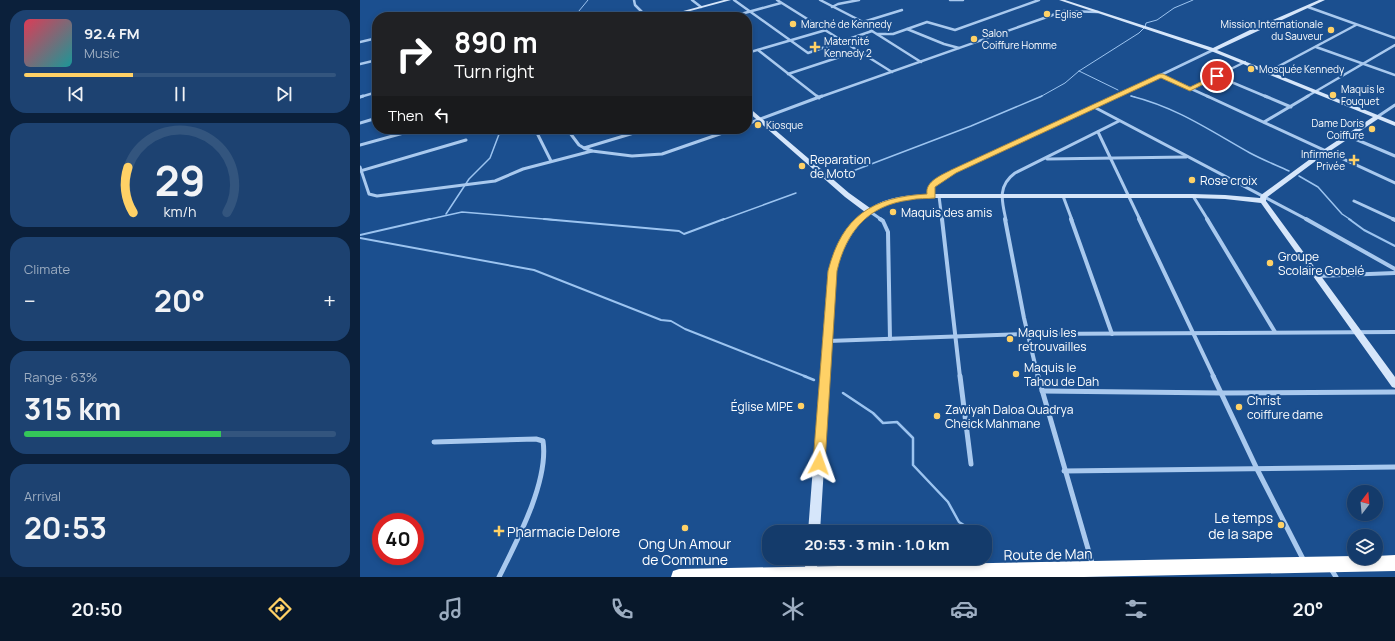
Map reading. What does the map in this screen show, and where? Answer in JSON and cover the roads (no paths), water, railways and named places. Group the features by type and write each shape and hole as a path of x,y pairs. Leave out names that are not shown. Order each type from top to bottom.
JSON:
{"highway":[{"name":"Route de Man","path":"678,577 987,574 1306,565 1333,571 1395,563"}],"street":[{"path":"634,0 635,5 642,12"},
{"path":"692,0 701,7"},
{"path":"682,12 729,0"},
{"path":"734,0 750,12 781,3"},
{"path":"777,0 892,72"},
{"path":"820,0 832,7 844,10 864,22 872,31 921,62"},
{"path":"832,7 836,3 852,3 859,0"},
{"path":"950,0 963,0"},
{"path":"877,34 890,34 924,22 930,22 940,27 955,30 1039,0"},
{"path":"1061,0 1213,50 1395,124"},
{"path":"971,464 935,196 930,190 932,186 936,181 954,171 1001,148 1094,107 1253,30 1323,0"},
{"path":"1308,7 1395,38"},
{"path":"864,22 902,10"},
{"path":"752,122 1064,11 1098,12"},
{"path":"752,13 810,53 872,31"},
{"path":"1268,72 1356,25"},
{"path":"907,29 944,44 959,48"},
{"path":"752,52 826,30"},
{"path":"360,42 372,39"},
{"path":"1264,122 1395,45"},
{"path":"1316,47 1395,75"},
{"path":"758,50 819,98"},
{"path":"788,74 858,51"},
{"path":"360,64 372,61"},
{"path":"1190,89 1245,62"},
{"path":"1161,75 1394,182"},
{"path":"1217,76 1291,107"},
{"path":"360,97 372,93"},
{"path":"815,525 832,271 837,252 846,236 855,223 869,211 898,199 935,196 1193,196 1263,199 1326,151 1395,105"},
{"path":"1094,107 1395,269"},
{"path":"752,113 847,195 883,221 888,232 890,339"},
{"path":"360,123 372,119"},
{"path":"1094,570 1042,391 1028,334 1001,196 1008,178 1015,173 1119,121"},
{"path":"1098,132 1258,469 1306,565"},
{"path":"360,145 400,134"},
{"path":"537,134 550,161"},
{"path":"571,134 579,145 592,151 632,156 662,154 720,134"},
{"path":"584,148 630,134"},
{"path":"1348,136 1395,156"},
{"path":"466,140 360,170 369,194 377,196 495,181 550,161 592,151"},
{"path":"1045,159 1188,157"},
{"path":"1063,196 1112,334"},
{"path":"1193,196 1275,332"},
{"path":"1263,199 1395,384"},
{"path":"1354,200 1395,220"},
{"path":"1318,276 1395,273"},
{"path":"828,341 1028,334 1395,332"},
{"path":"1042,391 1222,393 1395,392"},
{"path":"434,442 536,439 542,441 546,448 535,494 499,577"},
{"path":"1064,471 1395,467"},
{"path":"810,576 811,565"}],"waterway":[{"path":"578,12 588,0"},
{"path":"1079,71 1139,33 1145,27 1146,23 1157,20 1174,8 1193,0"},
{"path":"1041,96 1065,83 1079,71"},
{"path":"1079,71 1118,90"},
{"path":"845,174 971,126 1041,96"},
{"path":"1135,97 1131,96 1178,113 1250,153 1289,171"},
{"path":"446,214 469,179 490,158 499,134"},
{"path":"1299,176 1318,187 1342,214 1351,220"},
{"path":"722,220 796,193"},
{"path":"426,220 462,212 556,220"},
{"path":"360,235 430,219"},
{"path":"544,219 679,231 684,234 724,219"},
{"path":"1349,219 1364,230 1395,246"},
{"path":"360,238 534,270 661,320 671,321 685,329 807,377"},
{"path":"804,376 814,380"},
{"path":"843,393 873,413 883,423 897,422 913,438 913,465 948,502 959,522 964,525"}],"place":[{"name":"Eglise","path":"1047,14"},
{"name":"Marché de Kennedy","path":"793,24"},
{"name":"Mission Internationale du Sauveur","path":"1331,30"},
{"name":"Salon Coiffure Homme","path":"974,39"},
{"name":"Maternité Kennedy 2","path":"815,47"},
{"name":"Mosquée Kennedy","path":"1251,69"},
{"name":"Maquis le Fouquet","path":"1333,95"},
{"name":"Kiosque","path":"758,125"},
{"name":"Dame Doris Coiffure","path":"1372,129"},
{"name":"Infirmerie Privée","path":"1354,160"},
{"name":"Reparation de Moto","path":"802,166"},
{"name":"Rose croix","path":"1192,180"},
{"name":"Maquis des amis","path":"893,212"},
{"name":"Groupe Scolaire Gobelé","path":"1270,263"},
{"name":"Maquis les retrouvailles","path":"1010,339"},
{"name":"Maquis le Tahou de Dah","path":"1016,374"},
{"name":"Église MIPE","path":"801,406"},
{"name":"Christ coiffure dame","path":"1239,407"},
{"name":"Zawiyah Daloa Quadrya Cheick Mahmane","path":"937,416"},
{"name":"Le temps de la sape","path":"1281,525"},
{"name":"Ong Un Amour de Commune","path":"685,528"},
{"name":"Pharmacie Delore","path":"499,531"}]}
